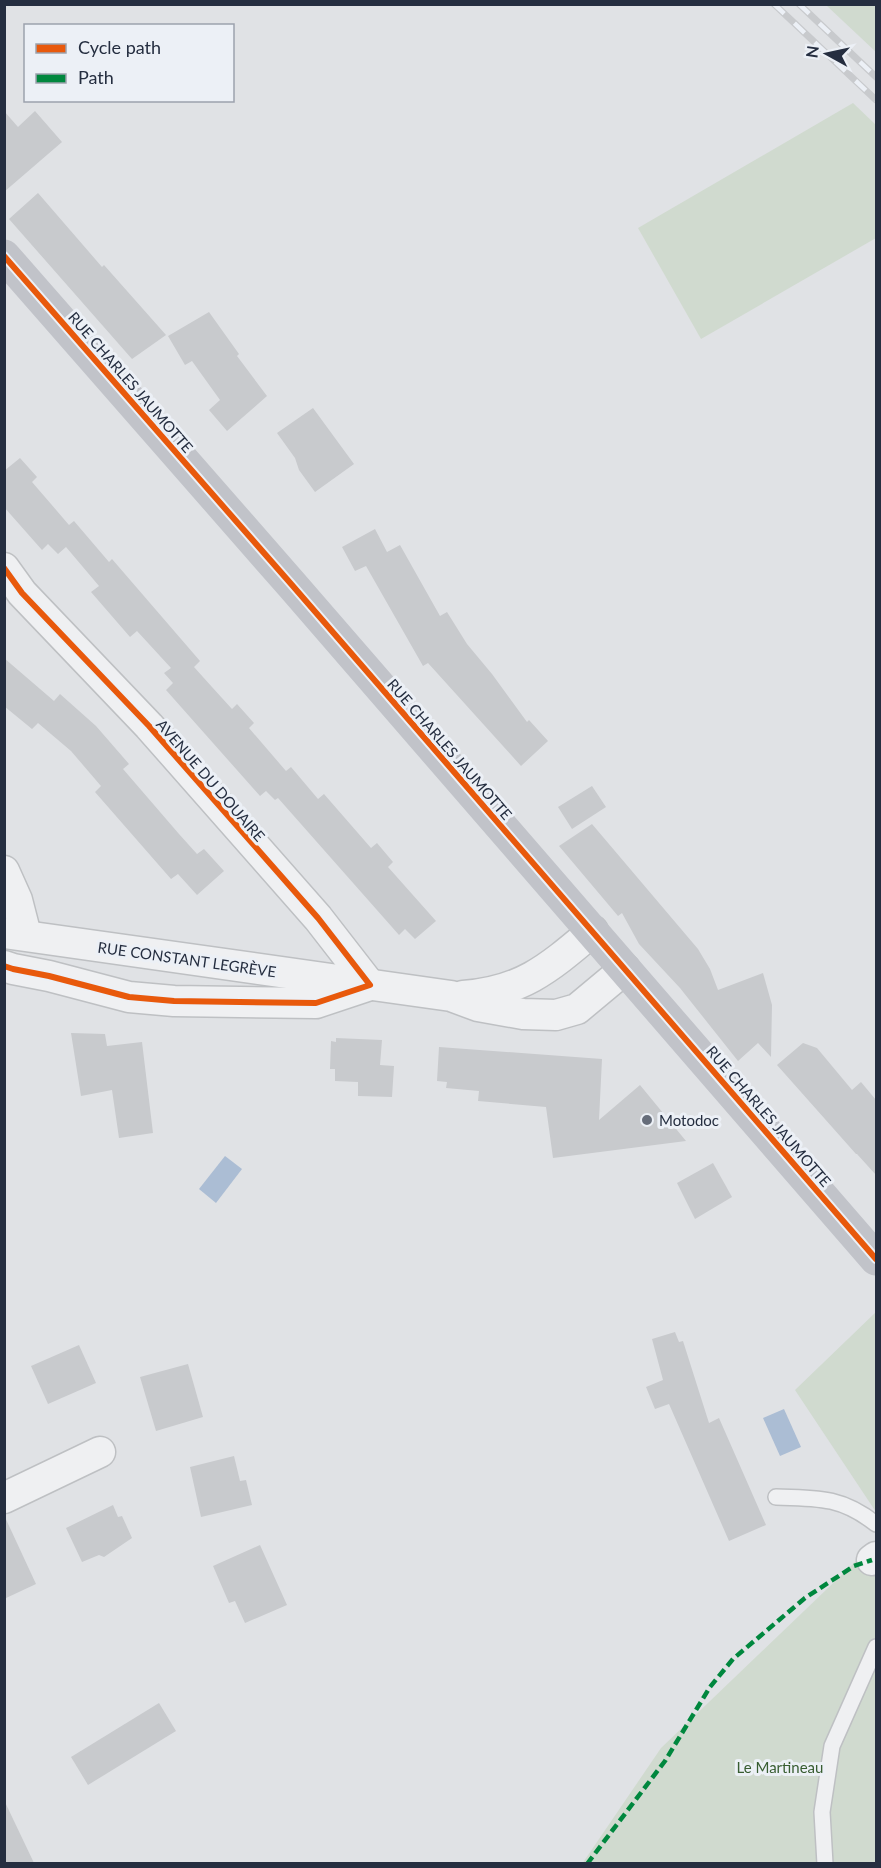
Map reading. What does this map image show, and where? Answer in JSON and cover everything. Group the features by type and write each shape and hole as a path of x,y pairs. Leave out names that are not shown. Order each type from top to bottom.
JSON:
{"main road":[{"name":"RUE CHARLES JAUMOTTE","path":"4,256 876,1259"}],"street":[{"name":"AVENUE DU DOUAIRE","path":"4,568 13,589 149,726 318,918 370,985"},
{"path":"4,871 17,900 15,934"},
{"name":"RUE CONSTANT LEGRÈVE","path":"15,934 451,996 476,995 524,982 551,966 592,931"},
{"name":"RUE CONSTANT LEGRÈVE","path":"4,966 129,997 174,1001 316,1003 370,985"},
{"name":"RUE CONSTANT LEGRÈVE","path":"451,996 478,1006 523,1014 556,1015 577,1009 625,969"},
{"path":"4,1498 100,1452"}],"lane":[{"path":"776,1497 832,1500 861,1511 876,1524"},
{"path":"825,1863 822,1812 832,1746 876,1647"}],"green space":[{"path":"826,5 876,5 876,52"},
{"path":"853,103 876,125 876,238 701,339 638,228"},
{"path":"876,1312 876,1512 795,1390"},
{"name":"Le Martineau","path":"876,1542 876,1863 582,1864 661,1748"}],"water":[{"path":"225,1156 242,1169 216,1203 199,1189"},
{"path":"784,1409 801,1447 780,1456 763,1418"}],"building":[{"path":"4,111 18,127 35,111 62,142 4,192"},
{"path":"38,193 102,267 104,265 166,335 132,359 9,219"},
{"path":"209,312 239,354 237,356 267,396 227,431 209,410 220,400 192,361 185,365 168,336"},
{"path":"313,408 354,464 315,492 277,433"},
{"path":"20,458 37,477 32,482 69,525 74,521 109,562 112,559 200,661 194,667 232,709 237,704 254,723 249,728 286,771 291,767 318,799 324,794 371,848 377,843 393,862 388,867 436,921 415,939 405,929 399,935 278,798 275,800 266,791 260,796 166,690 173,683 164,673 171,668 137,631 130,637 91,592 99,586 66,547 58,554 48,544 42,550 4,507 4,471"},
{"path":"375,529 387,552 400,545 440,616 447,612 467,644 527,722 529,720 548,741 521,766 428,663 423,666 366,566 355,571 342,547"},
{"path":"4,658 54,701 60,694 96,726 129,764 123,769 179,834 197,854 204,849 224,871 197,895 178,874 171,879 95,792 101,786 71,751 38,723 32,729 4,706"},
{"path":"592,786 606,807 572,829 558,807"},
{"path":"592,824 698,949 710,969 718,990 763,973 772,1005 771,1057 758,1043 738,1061 680,988 639,944 622,913 618,916 559,846"},
{"path":"71,1033 105,1034 107,1046 142,1042 153,1133 119,1138 112,1090 81,1096"},
{"path":"336,1038 382,1040 380,1065 394,1066 392,1097 358,1096 358,1082 335,1081 335,1069 330,1069 331,1041 336,1042"},
{"path":"803,1043 817,1048 852,1090 861,1082 876,1100 876,1175 777,1065"},
{"path":"439,1047 602,1059 599,1120 640,1085 686,1141 553,1158 546,1107 478,1101 479,1091 446,1088 447,1082 437,1081"},
{"path":"713,1163 732,1197 695,1219 677,1183"},
{"path":"675,1332 679,1342 683,1341 709,1423 719,1418 766,1525 729,1541 669,1404 655,1409 646,1387 663,1380 652,1339"},
{"path":"79,1345 96,1383 48,1404 31,1366"},
{"path":"188,1364 203,1417 156,1431 140,1377"},
{"path":"234,1456 240,1481 246,1480 252,1505 201,1517 190,1467"},
{"path":"113,1505 118,1517 122,1516 132,1538 104,1557 99,1555 82,1562 66,1528"},
{"path":"4,1515 36,1584 4,1599"},
{"path":"260,1545 287,1605 245,1623 235,1601 229,1603 213,1566"},
{"path":"159,1703 176,1731 88,1785 71,1757"},
{"path":"4,1800 34,1863 4,1863"}],"railway":[{"path":"774,4 876,100"},
{"path":"799,4 876,77"}],"marked path":[{"path":"587,1864 665,1761 710,1687 733,1659 805,1598 854,1566 872,1560"}],"cycle path":[{"path":"4,256 876,1259"},
{"path":"4,568 22,593 149,726 318,918 370,985 316,1003 174,1001 129,997 4,966"}],"place":[{"name":"Motodoc","path":"647,1120"}]}
